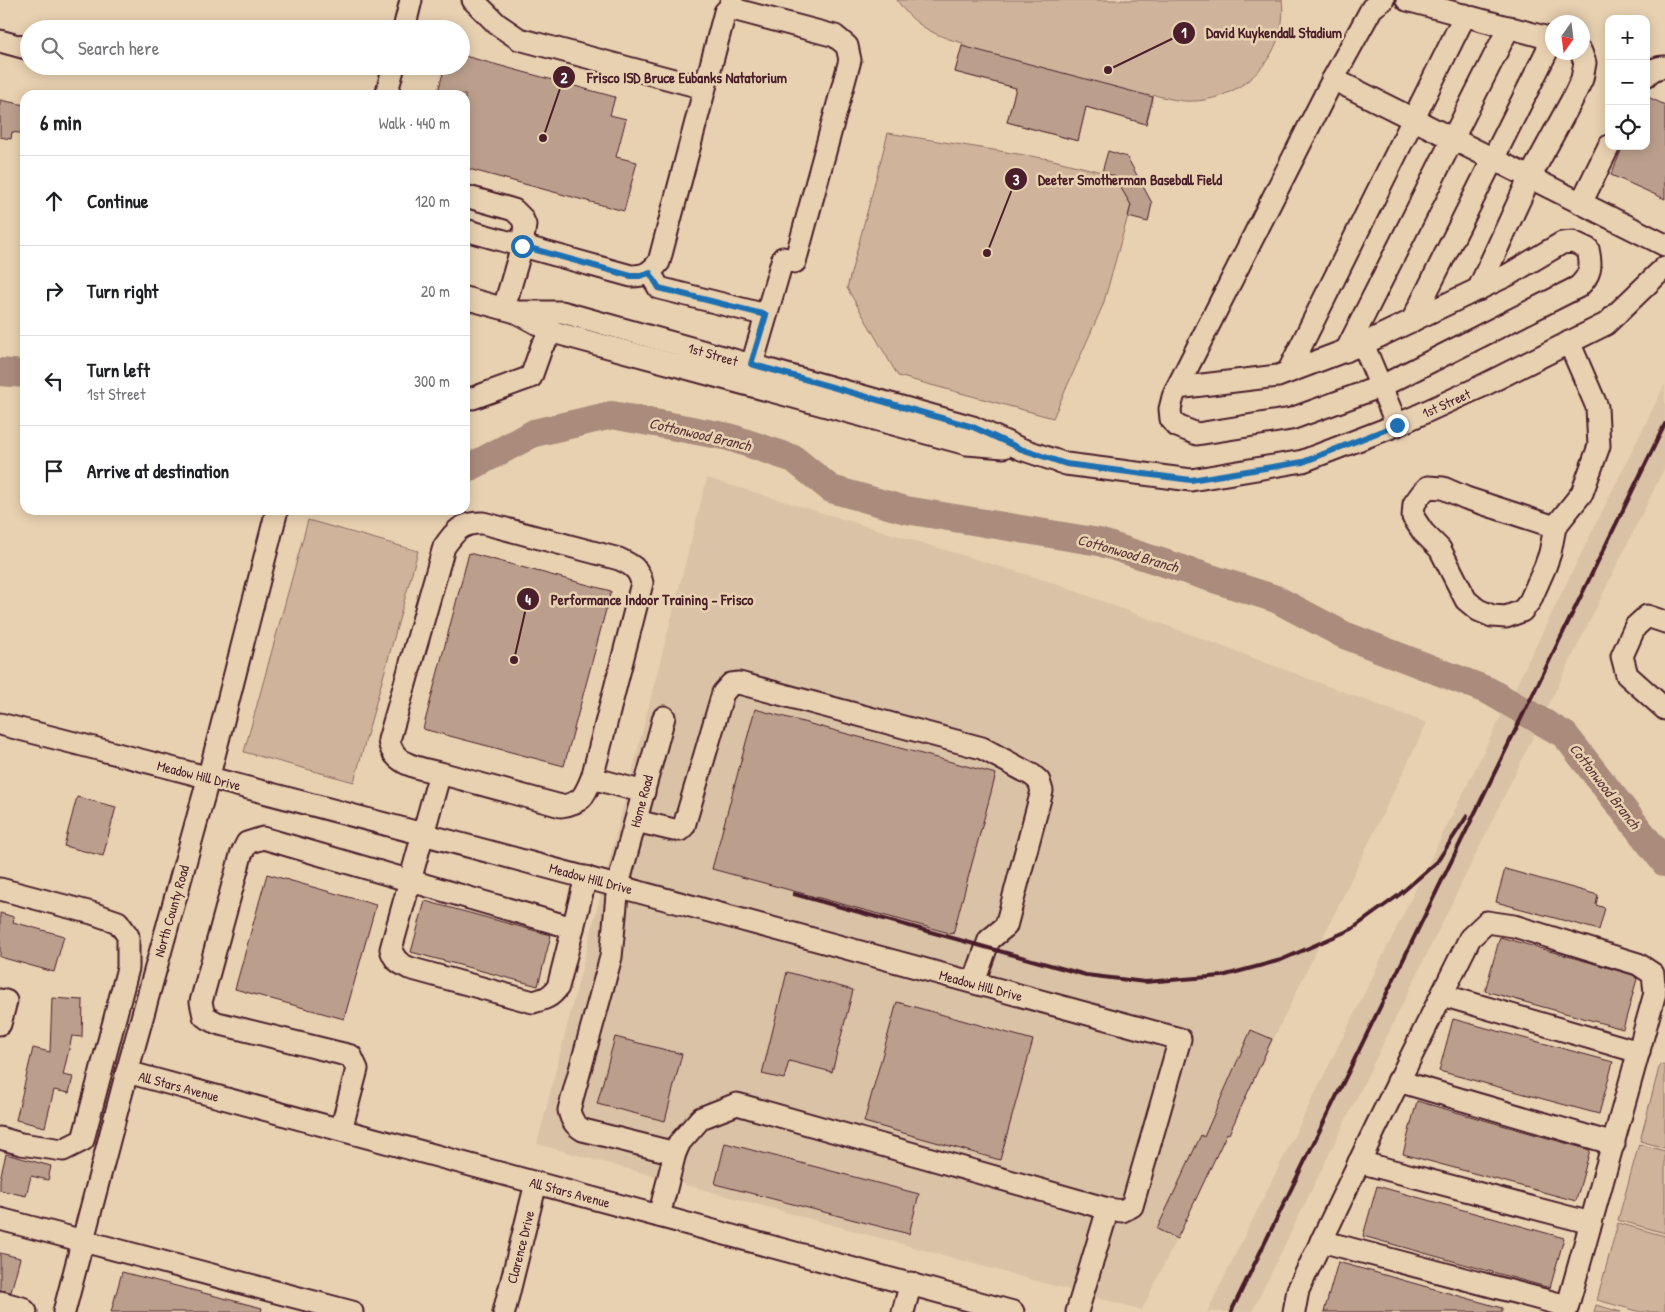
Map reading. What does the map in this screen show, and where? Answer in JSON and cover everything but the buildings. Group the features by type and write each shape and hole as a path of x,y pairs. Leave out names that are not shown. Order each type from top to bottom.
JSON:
{"street":[{"path":"406,20 411,0"},
{"path":"473,0 498,24 518,39 704,88"},
{"path":"1177,388 1278,376 1354,348 1508,276 1562,243 1573,242 1588,249 1591,261 1587,279 1578,287 1382,386 1291,420 1197,434 1177,426 1171,419 1172,397 1333,79 1372,8 1383,0"},
{"path":"1407,0 1545,38"},
{"path":"470,231 631,276 650,273 658,262 725,12 731,4 836,36 847,46 850,60 795,262 783,258 746,385"},
{"path":"1288,372 1413,119 1469,16"},
{"path":"1354,348 1452,139 1509,27"},
{"path":"0,41 20,46"},
{"path":"1412,321 1545,54"},
{"path":"1478,290 1530,177 1582,79 1584,60"},
{"path":"1650,71 1665,67"},
{"path":"387,90 392,75"},
{"path":"1333,79 1665,245"},
{"path":"1581,203 1607,150"},
{"path":"470,197 514,210 522,218 525,225 510,310"},
{"name":"1st Street","path":"510,310 562,312 751,364 973,427 1021,449 1066,464 1191,480 1303,462 1397,425 1478,388 1606,324 1665,267"},
{"path":"650,273 659,288 766,315"},
{"name":"1st Street","path":"470,299 510,310 554,332 746,385 967,444 1021,449"},
{"path":"473,398 531,377 542,346 554,332"},
{"path":"1555,527 1466,498 1442,488 1428,487 1414,504 1414,516 1423,532 1440,549 1466,600 1478,610 1492,616 1506,617 1522,611 1530,601 1550,553 1555,527 1582,493 1600,446 1596,407 1569,342"},
{"path":"1354,348 1382,386 1397,425"},
{"name":"North County Road","path":"64,1312 127,1072 208,777 276,515"},
{"path":"484,523 620,559 634,567 640,574 642,583 592,778 580,800 574,804 561,806 440,773 411,766 397,758 390,747 389,740 444,547 452,535 463,526 484,523"},
{"path":"1665,622 1647,616 1635,626 1622,656 1628,675 1665,709"},
{"path":"636,820 674,830 680,830 684,826 724,693 731,684 739,683 982,748 1032,775 1039,781 1042,792 1006,926 989,940 974,982"},
{"name":"Home Road","path":"664,717 618,885 611,957 569,1110 571,1119 583,1130 675,1153"},
{"name":"Meadow Hill Drive","path":"0,724 618,885 1180,1039 1132,1206 1122,1211 1108,1209"},
{"path":"440,773 391,949 393,957 398,963 409,968 533,1002 546,999 553,995 558,987 586,877"},
{"path":"592,778 644,792"},
{"path":"341,1130 357,1069 351,1056 217,1024 204,1016 202,1002 241,855 247,844 263,838 573,928"},
{"path":"0,889 92,913 118,922 128,936 128,968 83,1140 63,1150 22,1144 0,1138"},
{"path":"1294,1312 1298,1290 1321,1241 1398,1081 1470,938 1487,922 1514,926 1638,964 1653,974 1655,993 1567,1309 1321,1241"},
{"path":"1442,995 1639,1052"},
{"path":"0,1024 3,1001"},
{"name":"All Stars Avenue","path":"127,1072 1013,1312"},
{"path":"1398,1081 1614,1144"},
{"path":"659,1216 675,1153 680,1142 701,1118 737,1104 1108,1209 1077,1312"},
{"path":"1359,1162 1591,1224"},
{"name":"Clarence Drive","path":"504,1312 536,1183"},
{"path":"0,1219 83,1240 287,1304 352,1312"},
{"path":"903,1312 910,1283"},
{"path":"0,1302 22,1308 26,1312"}],"shaded area":[{"path":"897,0 1282,0 1282,19 1279,37 1271,54 1260,69 1247,81 1231,91 1214,98 1195,101 1154,95 1146,124 1086,107 1078,141 1007,122 1016,88 955,72 963,43 934,33 918,23 903,9"},
{"path":"888,133 1049,159 1114,175 1131,205 1103,305 1053,418 898,376 847,288"},
{"path":"1665,384 1665,467 1252,1312 1207,1312"},
{"path":"707,478 1051,582 1427,723 1142,1310 537,1144"},
{"path":"308,520 418,551 354,782 244,752"},
{"path":"1660,1064 1665,1066 1665,1148 1640,1141"},
{"path":"1639,1144 1665,1151 1665,1233 1618,1220"},
{"path":"1618,1223 1665,1236 1665,1312 1641,1312 1597,1300"},
{"path":"1596,1305 1621,1312 1594,1312"}],"waterway":[{"name":"Cottonwood Branch","path":"0,372 20,374"},
{"name":"Cottonwood Branch","path":"470,467 534,433 612,415 729,437 794,459 831,489 906,510 1099,542 1276,599 1344,635 1489,691 1565,735 1665,863"}],"railway":[{"path":"1231,1312 1665,424"},
{"path":"794,894 1086,975 1145,982 1222,976 1281,960 1352,929 1399,895 1437,862 1467,816"}],"place":[{"name":"David Kuykendall Stadium","path":"1108,70"},
{"name":"Frisco ISD Bruce Eubanks Natatorium","path":"543,138"},
{"name":"Deeter Smotherman Baseball Field","path":"987,253"},
{"name":"Performance Indoor Training - Frisco","path":"514,660"}],"route":[{"path":"522,246 631,276 650,273 659,288 766,315 751,364 973,427 1021,449 1066,464 1191,480 1303,462 1397,425"}]}
